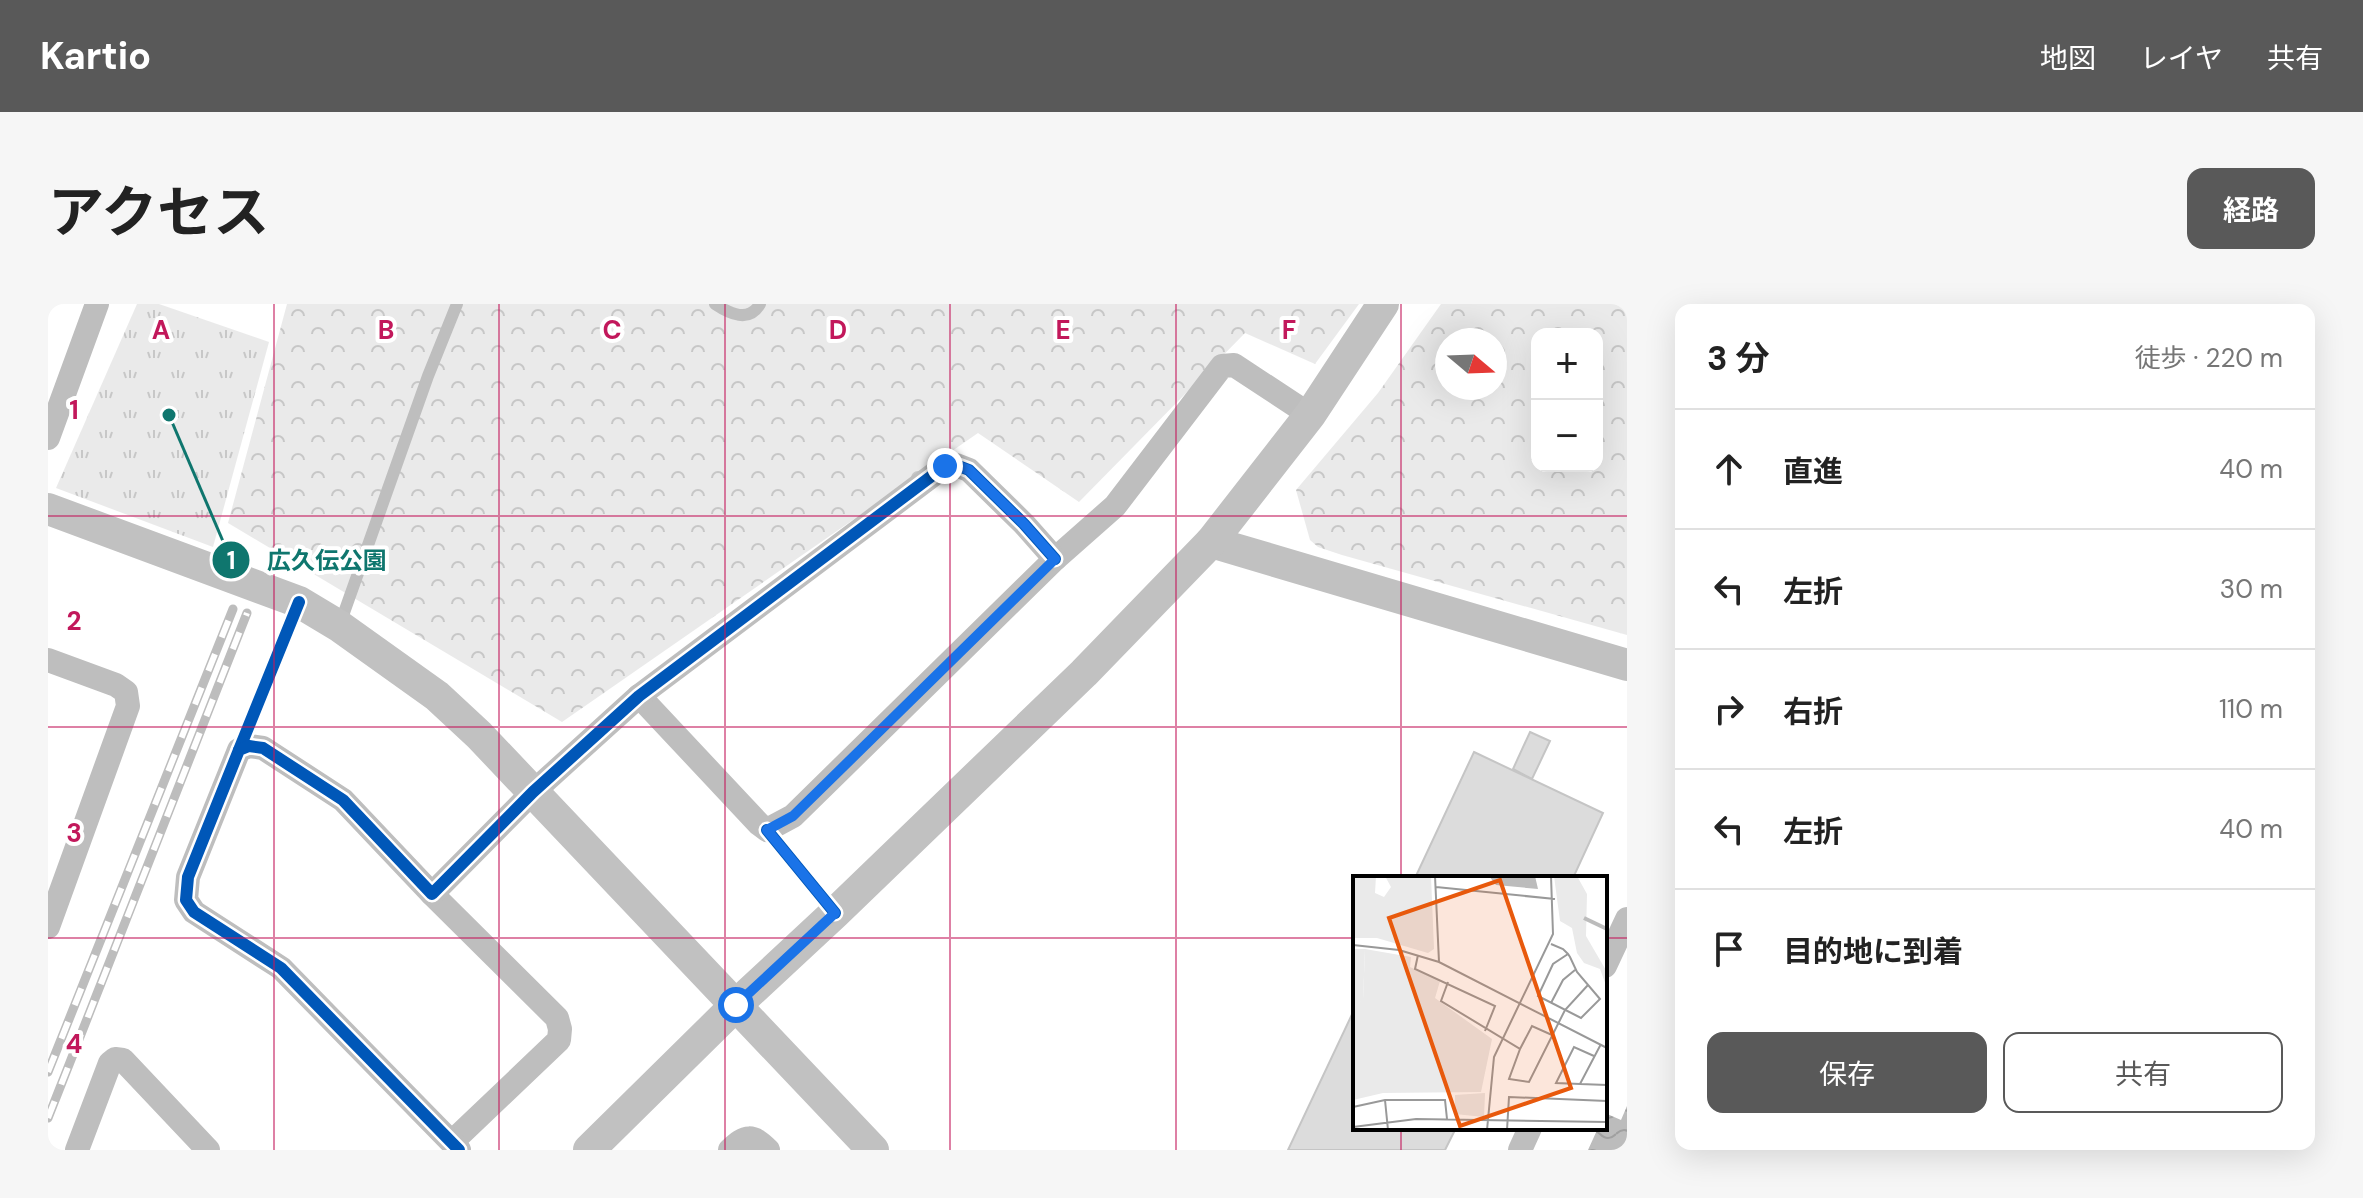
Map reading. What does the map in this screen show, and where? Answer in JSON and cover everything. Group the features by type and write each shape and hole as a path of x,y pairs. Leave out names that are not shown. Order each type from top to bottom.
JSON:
{"street":[{"path":"48,438 60,367 97,304"},
{"path":"589,1150 736,1005 1084,673 1211,542 1310,415 1383,304"},
{"path":"639,696 767,830 793,816 1055,559 1115,506 1222,366 1234,365 1310,415"},
{"path":"432,894 533,792 639,696 945,466 956,465 969,470 1055,559"},
{"path":"48,509 299,602 339,626 437,696 479,735 873,1150"},
{"path":"1211,542 1627,665"},
{"path":"48,660 116,685 126,692 128,706 48,927"},
{"path":"249,746 263,748 343,800 432,894 557,1018 560,1029 559,1040 456,1146 281,968 194,912 186,900 188,877 239,750 249,746"},
{"path":"1607,962 1627,919"},
{"path":"77,1150 110,1063 115,1059 123,1060 208,1150"},
{"path":"1520,1150 1529,1130"},
{"path":"730,1150 741,1139 752,1138 768,1150"}],"lane":[{"path":"339,626 428,376 457,304"},
{"path":"715,304 742,316 756,312 760,304"}],"path":[{"path":"239,750 299,602"},
{"path":"767,830 835,913"}],"green space":[{"path":"137,304 159,304 269,342 213,547 56,488"},
{"path":"287,304 1359,304 1315,364 1245,333 1079,502 978,433 562,722 228,523"},
{"path":"1441,304 1627,304 1627,635 1318,547 1310,540 1296,490 1378,393"}],"water":[{"path":"1627,1106 1627,1150 1588,1150 1597,1130 1607,1130 1607,1114 1621,1120"}],"building":[{"path":"1530,732 1550,741 1532,779 1513,769"},
{"path":"1474,752 1603,813 1574,876 1416,876"},
{"path":"1353,1012 1353,1130 1455,1130 1445,1150 1288,1150"}],"railway":[{"path":"48,1072 233,609"},
{"path":"48,1118 247,613"}],"cycle path":[{"path":"459,1150 281,968 194,912 186,900 188,877 239,750 249,746 263,748 343,800 432,894 533,792 639,696 945,466 956,465 969,470 1055,559"},
{"path":"239,750 299,602"},
{"path":"767,830 835,913"}],"place":[{"name":"広久伝公園","path":"169,415"}],"route":[{"path":"736,1005 835,913 767,830 793,816 1055,559 969,470 956,465 945,466"}]}
